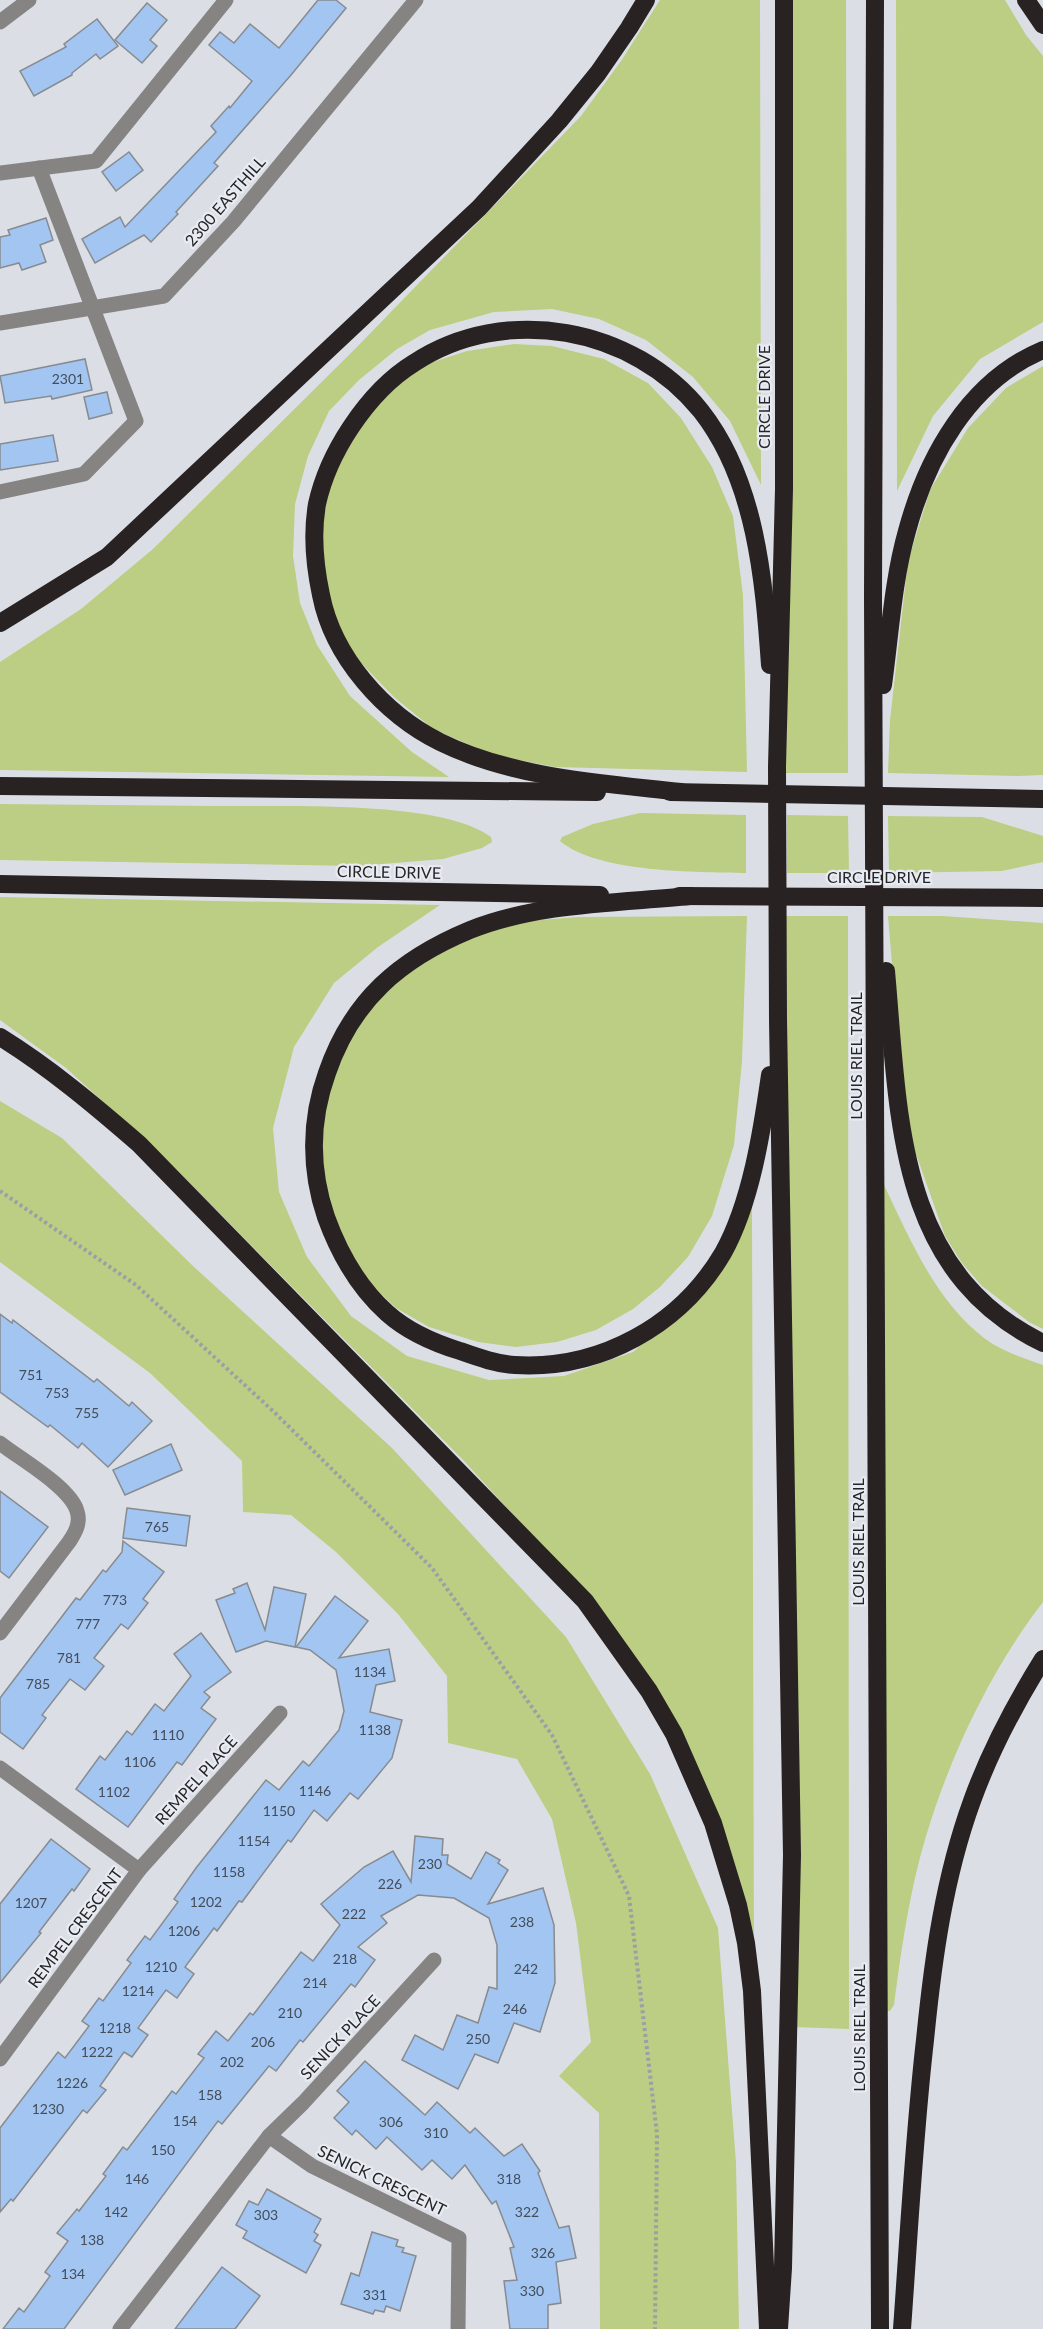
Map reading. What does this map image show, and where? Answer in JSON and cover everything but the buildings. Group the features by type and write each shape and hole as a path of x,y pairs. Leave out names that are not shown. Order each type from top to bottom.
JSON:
{"highway":[{"path":"0,623 107,557 479,208 559,121 604,64 646,0"},
{"name":"CIRCLE DRIVE","path":"778,1020 777,767 784,489 784,0"},
{"path":"874,755 875,0"},
{"path":"1026,0 1043,25"},
{"path":"681,792 593,782 513,768 473,756 438,741 408,723 383,701 356,670 335,639 323,609 318,579 317,506 326,472 344,437 363,410 384,386 413,363 442,348 476,336 511,330 554,330 587,336 618,348 650,365 684,392 703,413 737,475 758,553 777,767"},
{"path":"874,755 897,575 907,531 920,492 953,426 979,394 1006,372 1043,350"},
{"name":"LOUIS RIEL TRAIL","path":"874,755 880,2329"},
{"path":"0,786 681,792 1043,799"},
{"path":"954,797 1043,792"},
{"path":"875,851 897,1092 905,1152 926,1221 939,1250 962,1280 988,1307 1016,1330 1043,1343"},
{"name":"CIRCLE DRIVE","path":"0,884 690,896 944,897"},
{"path":"690,896 540,910 474,928 414,957 388,977 365,1001 346,1028 320,1091 314,1125 314,1163 320,1198 331,1232 347,1264 365,1290 388,1314 418,1334 478,1358 512,1365 547,1365 581,1360 619,1347 653,1328 680,1307 704,1281 724,1250 750,1179 761,1137 778,1020"},
{"path":"944,897 1043,898"},
{"path":"944,897 1043,911"},
{"path":"778,1020 792,1855 783,2268 779,2329"},
{"path":"0,1037 80,1093 139,1143 585,1602 649,1691 678,1743 713,1822 727,1864 746,1943 752,1991 768,2329"},
{"path":"903,2329 920,2088 935,1949 944,1898 971,1803 989,1758 1012,1712 1043,1659"}],"street":[{"path":"0,22 28,0"},
{"path":"0,173 96,161 226,0"},
{"name":"2300 EASTHILL","path":"0,324 164,296 233,222 416,0"},
{"path":"0,492 84,474 136,421 39,168"},
{"path":"0,1443 68,1496 77,1512 77,1528 69,1542 0,1633"},
{"name":"REMPEL PLACE","path":"140,1870 280,1713"},
{"name":"REMPEL CRESCENT","path":"0,1768 140,1870 0,2058"},
{"name":"SENICK PLACE","path":"269,2136 303,2103 434,1960"},
{"path":"120,2329 269,2136"},
{"name":"SENICK CRESCENT","path":"269,2136 312,2166 459,2238 458,2329"}],"path":[{"path":"0,1191 136,1285 307,1444 432,1568 552,1735 629,1896 657,2134 655,2329"}],"green space":[{"path":"660,0 760,0 761,485 730,421 693,377 646,340 599,319 552,309 494,312 430,330 397,349 359,380 329,411 308,456 295,504 293,556 300,603 317,645 350,696 412,752 449,777 0,770 0,662 81,609 153,549 354,350 581,116 621,61"},
{"path":"790,0 846,0 848,773 786,773"},
{"path":"896,0 1005,0 1026,35 1043,56 1043,322 980,359 933,416 897,491"},
{"path":"514,344 552,346 604,359 648,383 681,418 712,467 733,516 743,595 747,772 555,767 493,755 433,729 394,697 362,664 344,638 328,597 323,559 324,510 331,477 371,410 405,379 430,363 467,351"},
{"path":"1043,366 1043,775 888,773 890,720 908,561 930,490 968,428 1006,388"},
{"path":"0,804 317,806 399,811 436,816 467,825 491,837 492,842 482,848 443,859 358,866 0,860"},
{"path":"640,813 746,815 746,873 676,871 623,865 577,852 560,841 562,837 593,824"},
{"path":"787,815 848,816 849,873 787,873"},
{"path":"888,816 982,817 1043,836 1043,862 1002,871 889,873"},
{"path":"0,897 440,905 378,947 334,983 294,1047 273,1128 279,1192 307,1257 351,1316 407,1356 489,1380 564,1376 633,1352 700,1294 752,1206 754,1975 722,1834 595,1604 464,1461 168,1161 66,1068 0,1020"},
{"path":"747,916 742,1061 734,1145 712,1216 688,1257 660,1287 633,1309 596,1330 557,1342 516,1347 478,1342 429,1327 396,1308 366,1280 344,1248 321,1196 325,1088 367,1005 413,963 503,923 578,917"},
{"path":"786,916 848,916 849,2029 793,2027"},
{"path":"888,916 943,916 1043,923 1043,1329 1029,1322 982,1286 962,1263 945,1236 905,1123"},
{"path":"0,1101 62,1138 193,1266 392,1448 566,1637 650,1774 718,1928 736,2163 739,2329 600,2329 599,2113 559,2076 591,2042 576,1923 552,1819 517,1759 448,1743 447,1676 398,1614 336,1552 291,1515 243,1512 242,1461 150,1373 0,1262"},
{"path":"884,1185 925,1268 951,1306 991,1343 1012,1354 1043,1365 1043,1602 999,1667 962,1740 946,1778 932,1817 912,1892 894,2005 890,2011 885,2011"}]}
